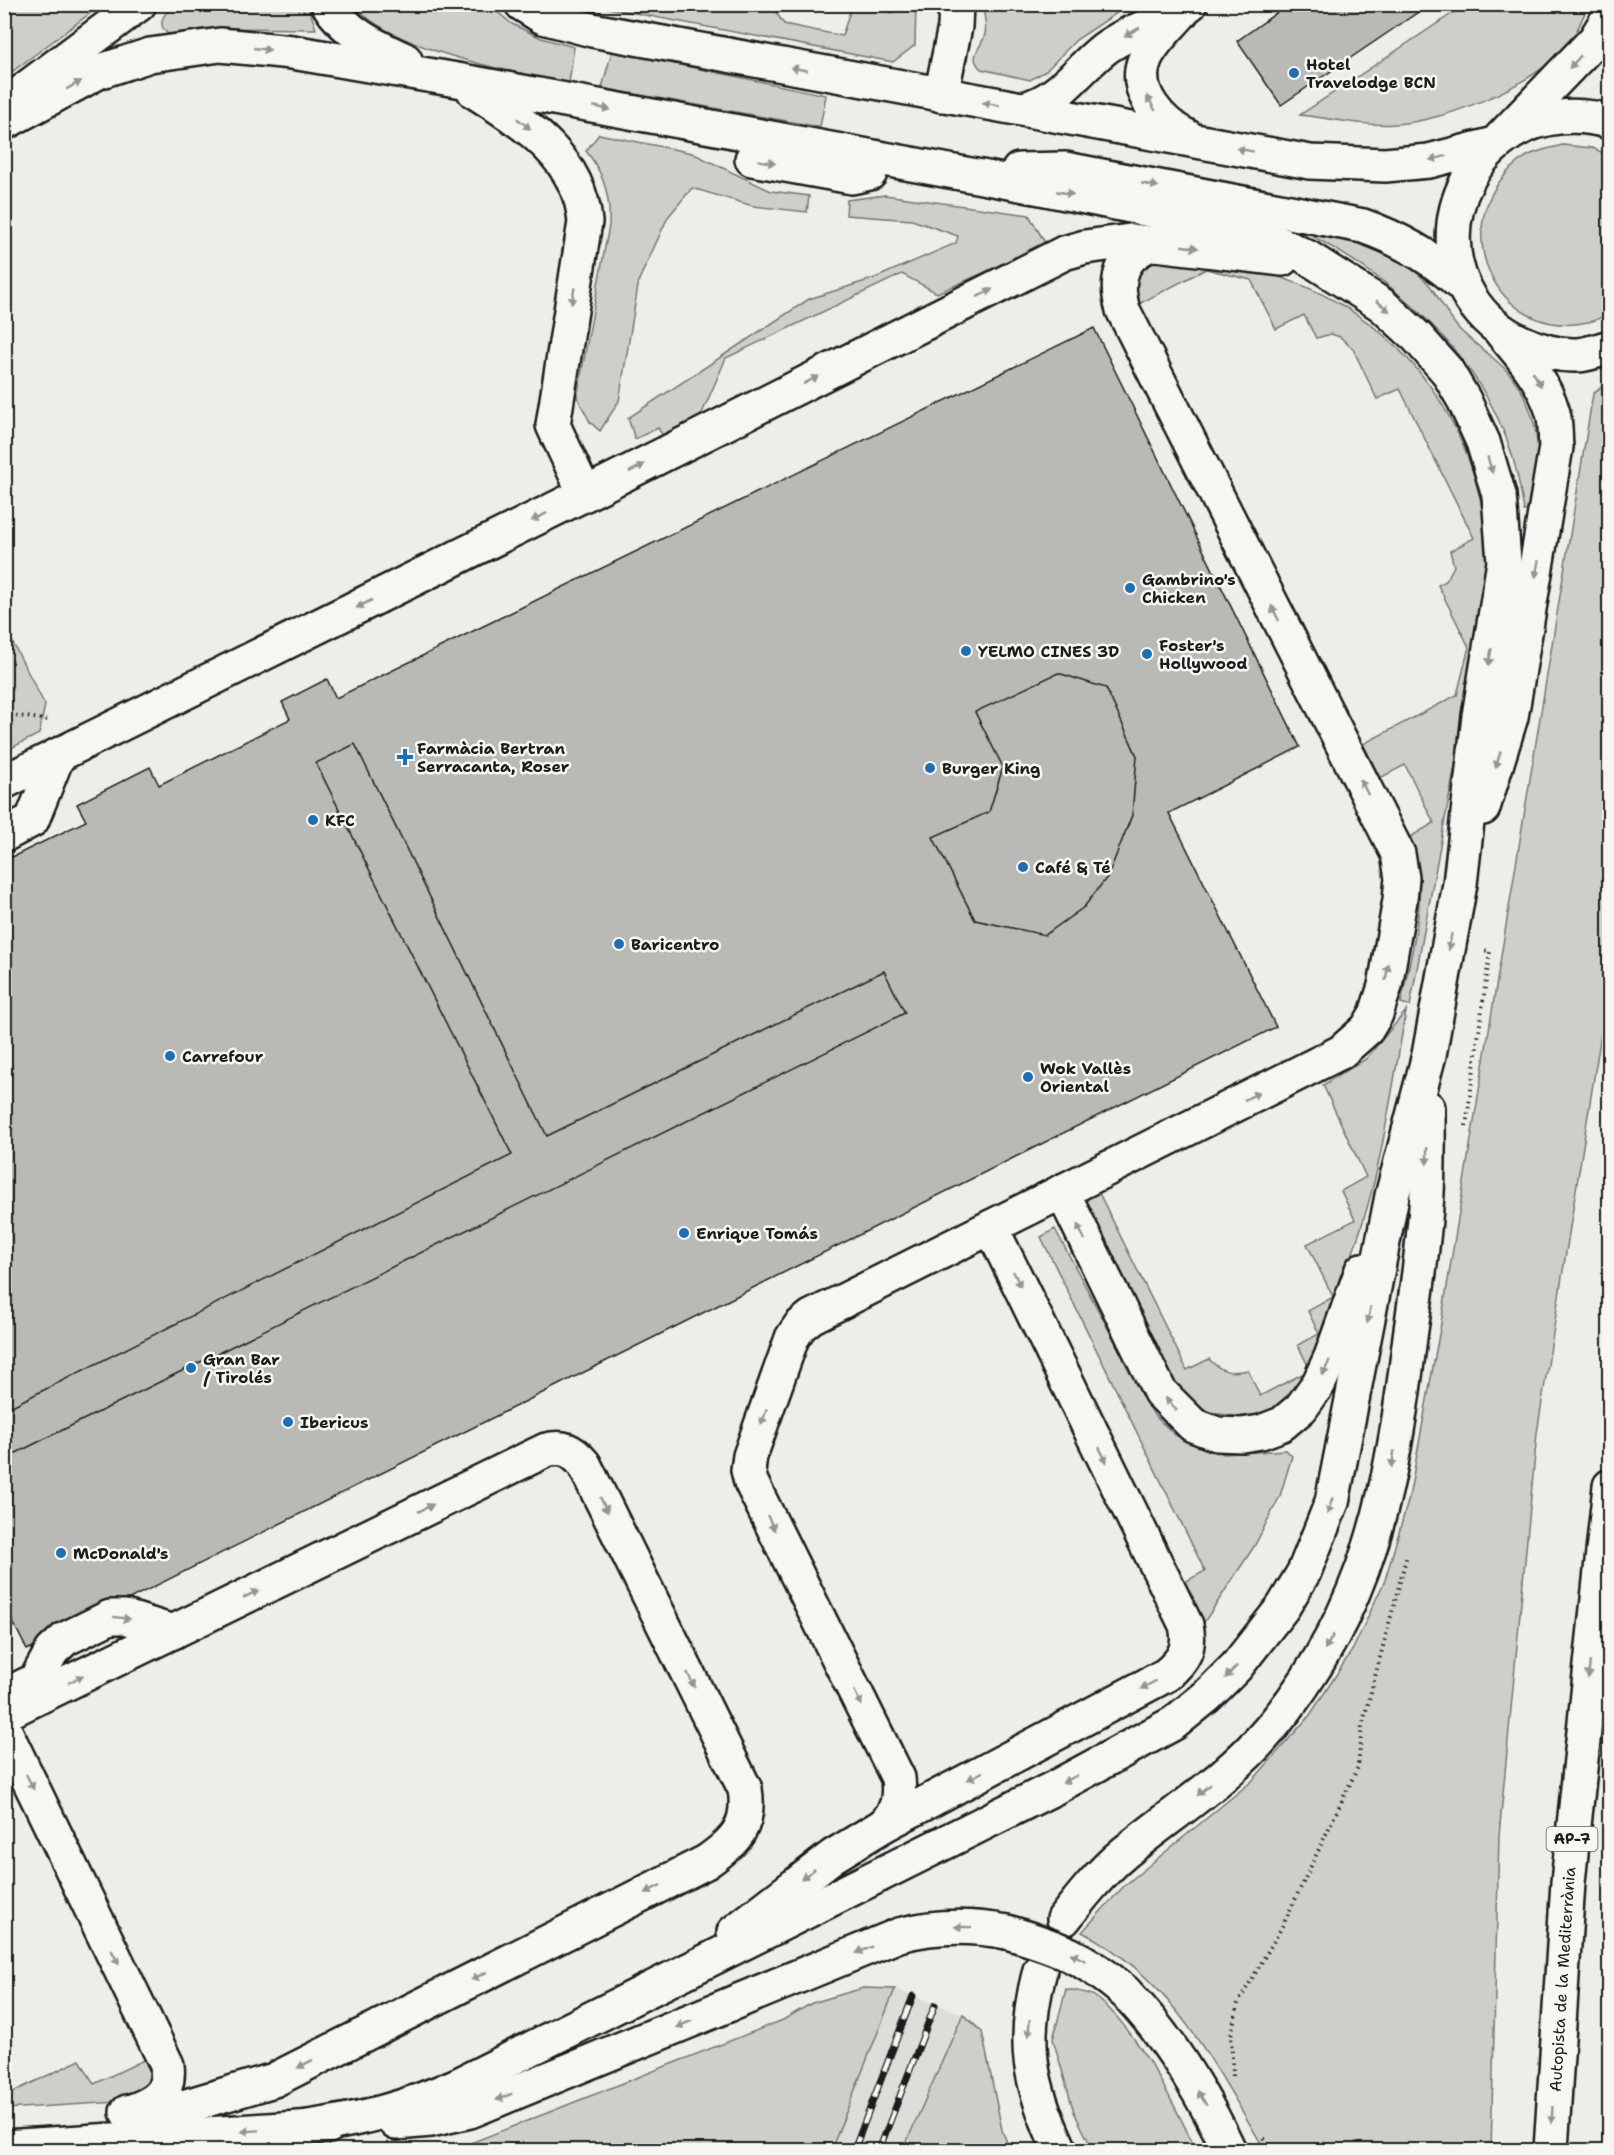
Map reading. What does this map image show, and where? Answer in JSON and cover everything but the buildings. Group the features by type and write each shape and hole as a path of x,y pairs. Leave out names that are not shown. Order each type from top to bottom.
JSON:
{"main road":[{"path":"4,110 28,87 140,4"},
{"path":"328,4 348,28 362,39 450,79 522,121 556,154 579,190 585,222 553,426 585,494"},
{"path":"522,4 543,17 592,30 1310,162 1374,165 1429,161 1495,144 1525,125 1559,116 1595,117 1610,123"},
{"path":"546,4 592,30"},
{"path":"941,95 955,27 956,4"},
{"path":"1023,109 1040,105 1053,97 1103,50 1131,31 1188,6"},
{"path":"1188,6 1150,51 1142,72 1142,84 1153,108 1175,130 1194,140"},
{"path":"1463,286 1453,249 1455,210 1470,173 1595,40 1610,15"},
{"path":"4,123 98,72 150,54 220,45 292,52 450,79 946,171 1234,228 1264,236 1307,256 1382,304 1417,337 1447,371 1464,400 1483,442 1499,495 1504,562 1479,716 1460,884 1429,1055 1392,1196 1332,1502 1304,1572 1283,1607 1236,1667 1207,1696 1174,1723 1054,1788 458,2085 411,2105 372,2117 308,2127"},
{"path":"946,171 1065,169 1363,226 1409,246 1446,270 1463,286 1480,312 1526,360 1544,391 1553,413 1556,447 1511,717 1460,884"},
{"path":"4,782 1064,253 1085,246 1130,241 1158,242 1277,258 1309,265 1352,284"},
{"path":"884,1825 894,1814 898,1803 898,1778 751,1482 748,1470 750,1456 792,1338 800,1326 811,1317 1341,1052 1367,1029 1376,1014 1385,986 1402,878 1398,854 1123,310 1119,295 1119,279 1125,265 1143,246 1158,242"},
{"path":"1502,333 1538,350 1578,355 1610,347"},
{"path":"4,836 32,820 58,756"},
{"path":"1064,1919 1091,1885 1123,1854 1227,1771 1270,1730 1306,1681 1358,1586 1378,1526 1402,1401 1426,1207 1429,1055"},
{"path":"1062,1191 1160,1392 1193,1425 1217,1434 1242,1435 1261,1432 1282,1424 1301,1408 1320,1383 1355,1287 1392,1196"},
{"path":"672,1977 825,1862 884,1825 1166,1675 1183,1659 1188,1647 1186,1625 991,1227"},
{"path":"4,1714 546,1450 568,1449 584,1464 745,1789 748,1807 743,1823 734,1839 706,1862 274,2080 183,2107 127,2112"},
{"name":"Autopista de la Mediterrània","path":"1551,2151 1568,1882 1610,1486"},
{"path":"4,1696 36,1680 52,1651 65,1639 110,1617 125,1617 173,1632"},
{"path":"4,1729 167,2065 169,2079 165,2090 147,2106 7,2146"},
{"path":"7,2146 431,2120 470,2111 899,1935 919,1929 954,1926 1007,1932 1075,1955 1100,1970 1146,2012 1213,2116 1229,2151"},
{"path":"1040,1971 1031,2004 1028,2036 1041,2109 1060,2151"}],"shaded area":[{"path":"5,4 101,4 101,5 5,77"},
{"path":"982,4 1129,5 1076,40 1046,71 1030,80 981,69 977,64 975,56 986,30"},
{"path":"175,5 308,5 316,29 217,28 168,34 162,22 165,14"},
{"path":"354,5 489,5 512,24 541,38 574,47 569,83 486,66 423,46 371,21"},
{"path":"592,5 771,5 784,24 842,36 852,5 893,13 897,5 916,5 915,45 893,62"},
{"path":"1465,5 1589,5 1571,41 1553,60 1512,87 1463,108 1416,121 1384,125 1300,115"},
{"path":"612,51 826,95 820,127 602,88"},
{"path":"599,134 692,153 771,191 809,196 807,212 753,206 692,188 668,217 639,280 619,401 600,431 590,422 577,397 609,226 609,205 605,186 586,151"},
{"path":"1563,145 1592,148 1609,155 1609,314 1588,322 1558,324 1531,316 1510,301 1494,280 1484,255 1482,228 1488,201 1504,176 1532,154"},
{"path":"885,195 1029,215 1047,246 937,293 902,274 726,358 700,418 663,436 658,428 635,439 628,418 809,299 875,278 956,243 958,236 912,220 846,215 847,200"},
{"path":"1319,229 1379,251 1394,258 1420,276 1431,287 1459,329 1507,371 1527,402 1533,419 1538,454 1535,509 1524,511 1517,472 1505,435 1472,373 1451,345 1401,296 1373,274 1314,237"},
{"path":"1148,259 1257,271 1310,289 1357,315 1397,348 1431,387 1457,432 1476,482 1486,535 1488,590 1410,1006 1401,1003 1418,920 1419,878 1410,837 1434,823 1405,765 1380,778 1363,744 1457,695 1469,647 1438,585 1446,581 1454,566 1450,551 1474,538 1400,389 1377,399 1353,349 1340,337 1331,334 1316,338 1304,315 1276,329 1251,280 1206,269 1133,307 1135,281"},
{"path":"1609,380 1609,984 1537,1433 1499,1836 1491,2150 1265,2150 1209,2057 1167,1999 1114,1951 1082,1932 1124,1886 1252,1781 1310,1715 1353,1649 1385,1580 1409,1498 1440,1329 1593,394"},
{"path":"4,626 45,705 39,734 5,751"},
{"path":"1406,1011 1374,1184 1322,1345 1310,1374 1293,1395 1279,1406 1262,1413 1235,1416 1213,1413 1194,1405 1182,1395 1080,1197 1097,1189 1187,1370 1209,1359 1226,1371 1248,1370 1260,1396 1310,1370 1298,1345 1319,1334 1308,1311 1333,1297 1307,1244 1355,1220 1341,1191 1366,1177 1323,1085 1366,1059"},
{"path":"1055,1229 1154,1415 1175,1435 1224,1454 1285,1450 1292,1456 1280,1496 1255,1545 1203,1624 1183,1583 1205,1571 1041,1237"},
{"path":"863,1988 895,1989 831,2150 453,2150 783,2020 812,2003"},
{"path":"895,1989 963,2014 903,2150 831,2150"},
{"path":"1066,1989 1094,1996 1126,2028 1154,2069 1196,2150 1093,2150 1074,2112 1053,2039"},
{"path":"963,2014 982,2032 1002,2130 1010,2150 903,2150"},
{"path":"152,2056 156,2075 134,2101 5,2109 5,2091 13,2092 80,2060 94,2084"}],"railway":[{"path":"854,2150 913,1996"},
{"path":"879,2150 935,2005"}],"place":[{"name":"Hotel Travelodge BCN","path":"1294,73"},
{"name":"Gambrino's Chicken","path":"1130,588"},
{"name":"YELMO CINES 3D","path":"966,651"},
{"name":"Foster's Hollywood","path":"1147,654"},
{"name":"Farmàcia Bertran Serracanta, Roser","path":"405,757"},
{"name":"Burger King","path":"930,768"},
{"name":"KFC","path":"313,820"},
{"name":"Café & Té","path":"1023,867"},
{"name":"Baricentro","path":"619,944"},
{"name":"Carrefour","path":"170,1056"},
{"name":"Wok Vallès Oriental","path":"1028,1077"},
{"name":"Enrique Tomás","path":"684,1233"},
{"name":"Gran Bar / Tirolés","path":"191,1368"},
{"name":"Ibericus","path":"288,1422"},
{"name":"McDonald's","path":"61,1553"}]}
